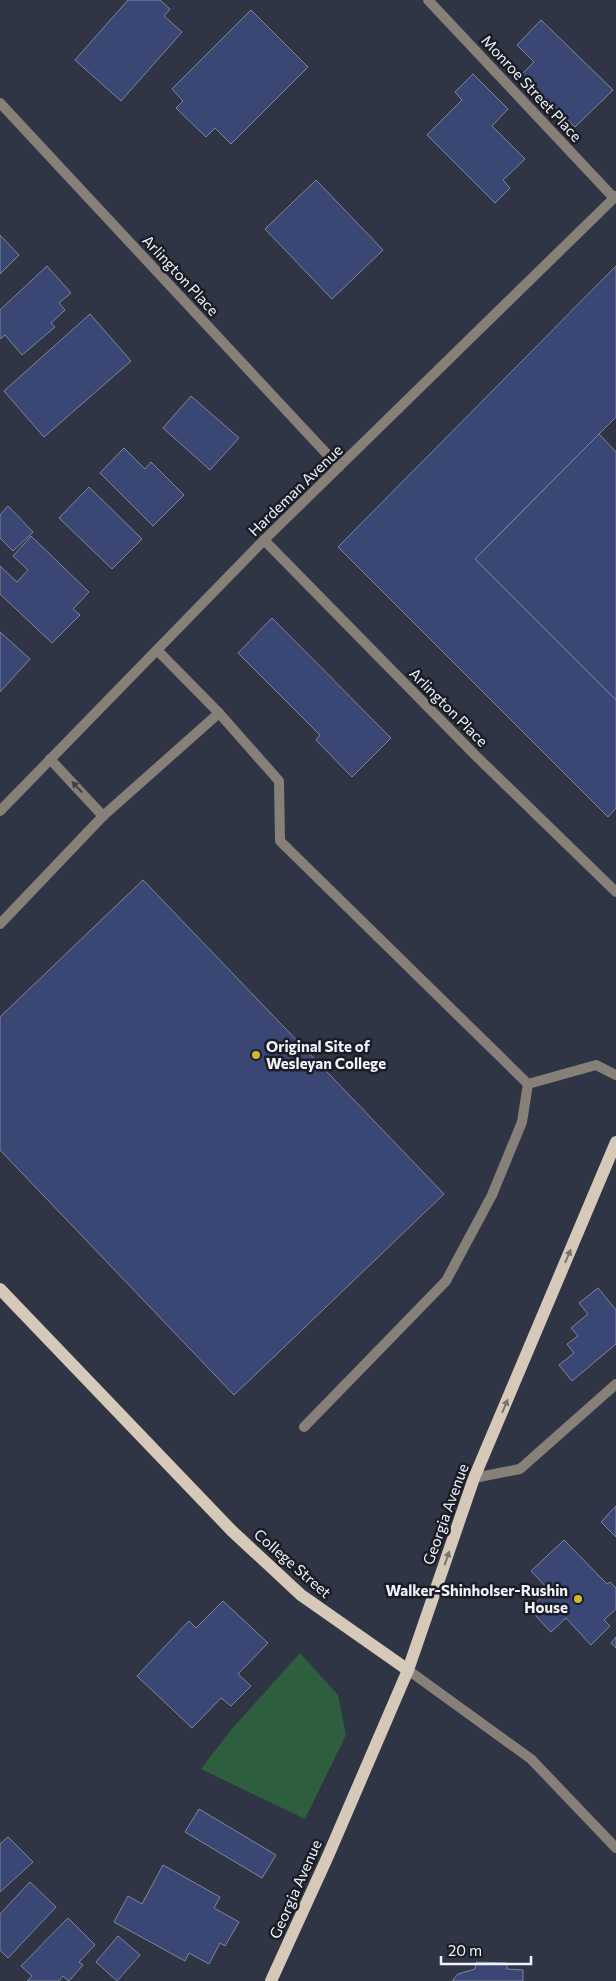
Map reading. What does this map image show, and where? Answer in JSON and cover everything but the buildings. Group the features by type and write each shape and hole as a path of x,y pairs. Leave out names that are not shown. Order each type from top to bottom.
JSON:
{"main road":[{"name":"Georgia Avenue","path":"271,1981 328,1856 408,1670 474,1478 616,1142"},
{"name":"College Street","path":"0,1289 232,1531 301,1595 408,1670"}],"street":[{"name":"Monroe Street Place","path":"428,0 615,197"},
{"name":"Arlington Place","path":"0,103 339,467"},
{"name":"Hardeman Avenue","path":"0,811 264,540 615,197"},
{"name":"Arlington Place","path":"264,540 476,756 616,892"},
{"path":"157,650 219,713 279,781 280,841 528,1084"},
{"path":"0,924 103,816 219,713"},
{"path":"50,759 103,816"},
{"path":"528,1084 596,1065 616,1075"},
{"path":"304,1427 446,1281 496,1186 522,1122 528,1084"},
{"path":"474,1478 520,1469 616,1384"},
{"name":"College Street","path":"408,1670 531,1759 616,1848"}],"green space":[{"path":"300,1653 338,1695 346,1735 305,1819 201,1769 230,1731"}],"place":[{"name":"Original Site of Wesleyan College","path":"256,1055"},
{"name":"Walker-Shinholser-Rushin House","path":"578,1599"}]}
